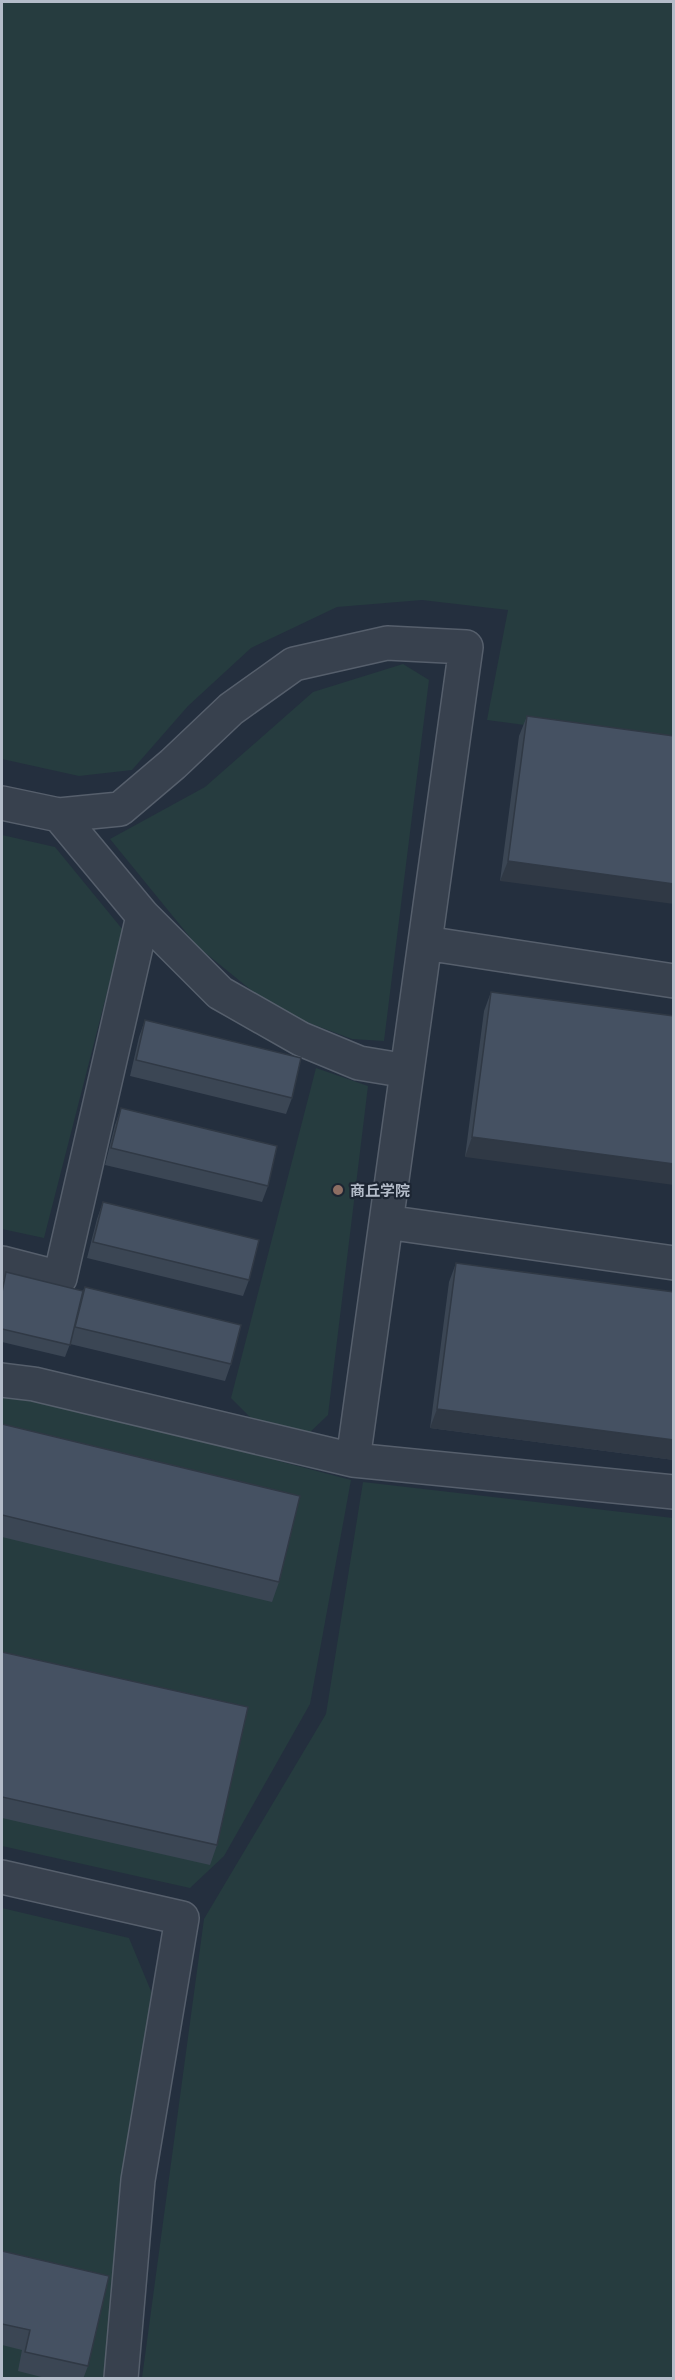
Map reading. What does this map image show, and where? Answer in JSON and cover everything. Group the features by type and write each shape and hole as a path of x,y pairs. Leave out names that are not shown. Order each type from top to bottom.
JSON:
{"lane":[{"path":"2,803 59,815 120,809 231,710 294,664 387,643 466,647 353,1460"},
{"path":"59,815 143,916 220,993 301,1039 359,1063 407,1071"},
{"path":"2,1263 60,1278 143,916"},
{"path":"425,943 674,981"},
{"path":"386,1222 674,1263"},
{"path":"2,1380 34,1384 353,1460 674,1492"},
{"path":"2,1877 182,1918 138,2180 121,2379"}],"green space":[{"path":"2,2 673,2 673,745 487,720 508,610 422,600 337,607 251,648 188,706 132,770 79,776 2,759"},
{"path":"403,664 429,680 384,1041 352,1039 277,1011 198,947 110,839 205,787 313,692"},
{"path":"2,835 55,847 123,930 44,1238 2,1229"},
{"path":"316,1068 368,1086 328,1415 307,1435 251,1418 231,1398"},
{"path":"2,1393 39,1398 351,1480 310,1704 224,1856 190,1888 2,1846"},
{"path":"363,1482 673,1518 673,2378 142,2378 204,1919 326,1714"},
{"path":"2,1908 129,1938 153,1996 106,2378 2,2378"}],"building":[{"path":"527,716 674,736 674,884 508,861"},
{"path":"491,992 674,1016 674,1164 472,1137"},
{"path":"145,1020 301,1058 292,1098 136,1060"},
{"path":"121,1108 277,1146 268,1186 111,1148"},
{"path":"103,1202 259,1240 249,1280 93,1242"},
{"path":"456,1263 674,1292 674,1440 437,1409"},
{"path":"6,1272 83,1291 70,1345 2,1329 2,1292"},
{"path":"85,1287 241,1325 231,1364 75,1327"},
{"path":"2,1424 300,1496 279,1582 2,1515"},
{"path":"2,1652 248,1707 217,1845 2,1797"},
{"path":"2,2251 109,2276 88,2366 25,2352 30,2330 2,2324"}],"place":[{"name":"商丘学院","path":"338,1190"}]}
